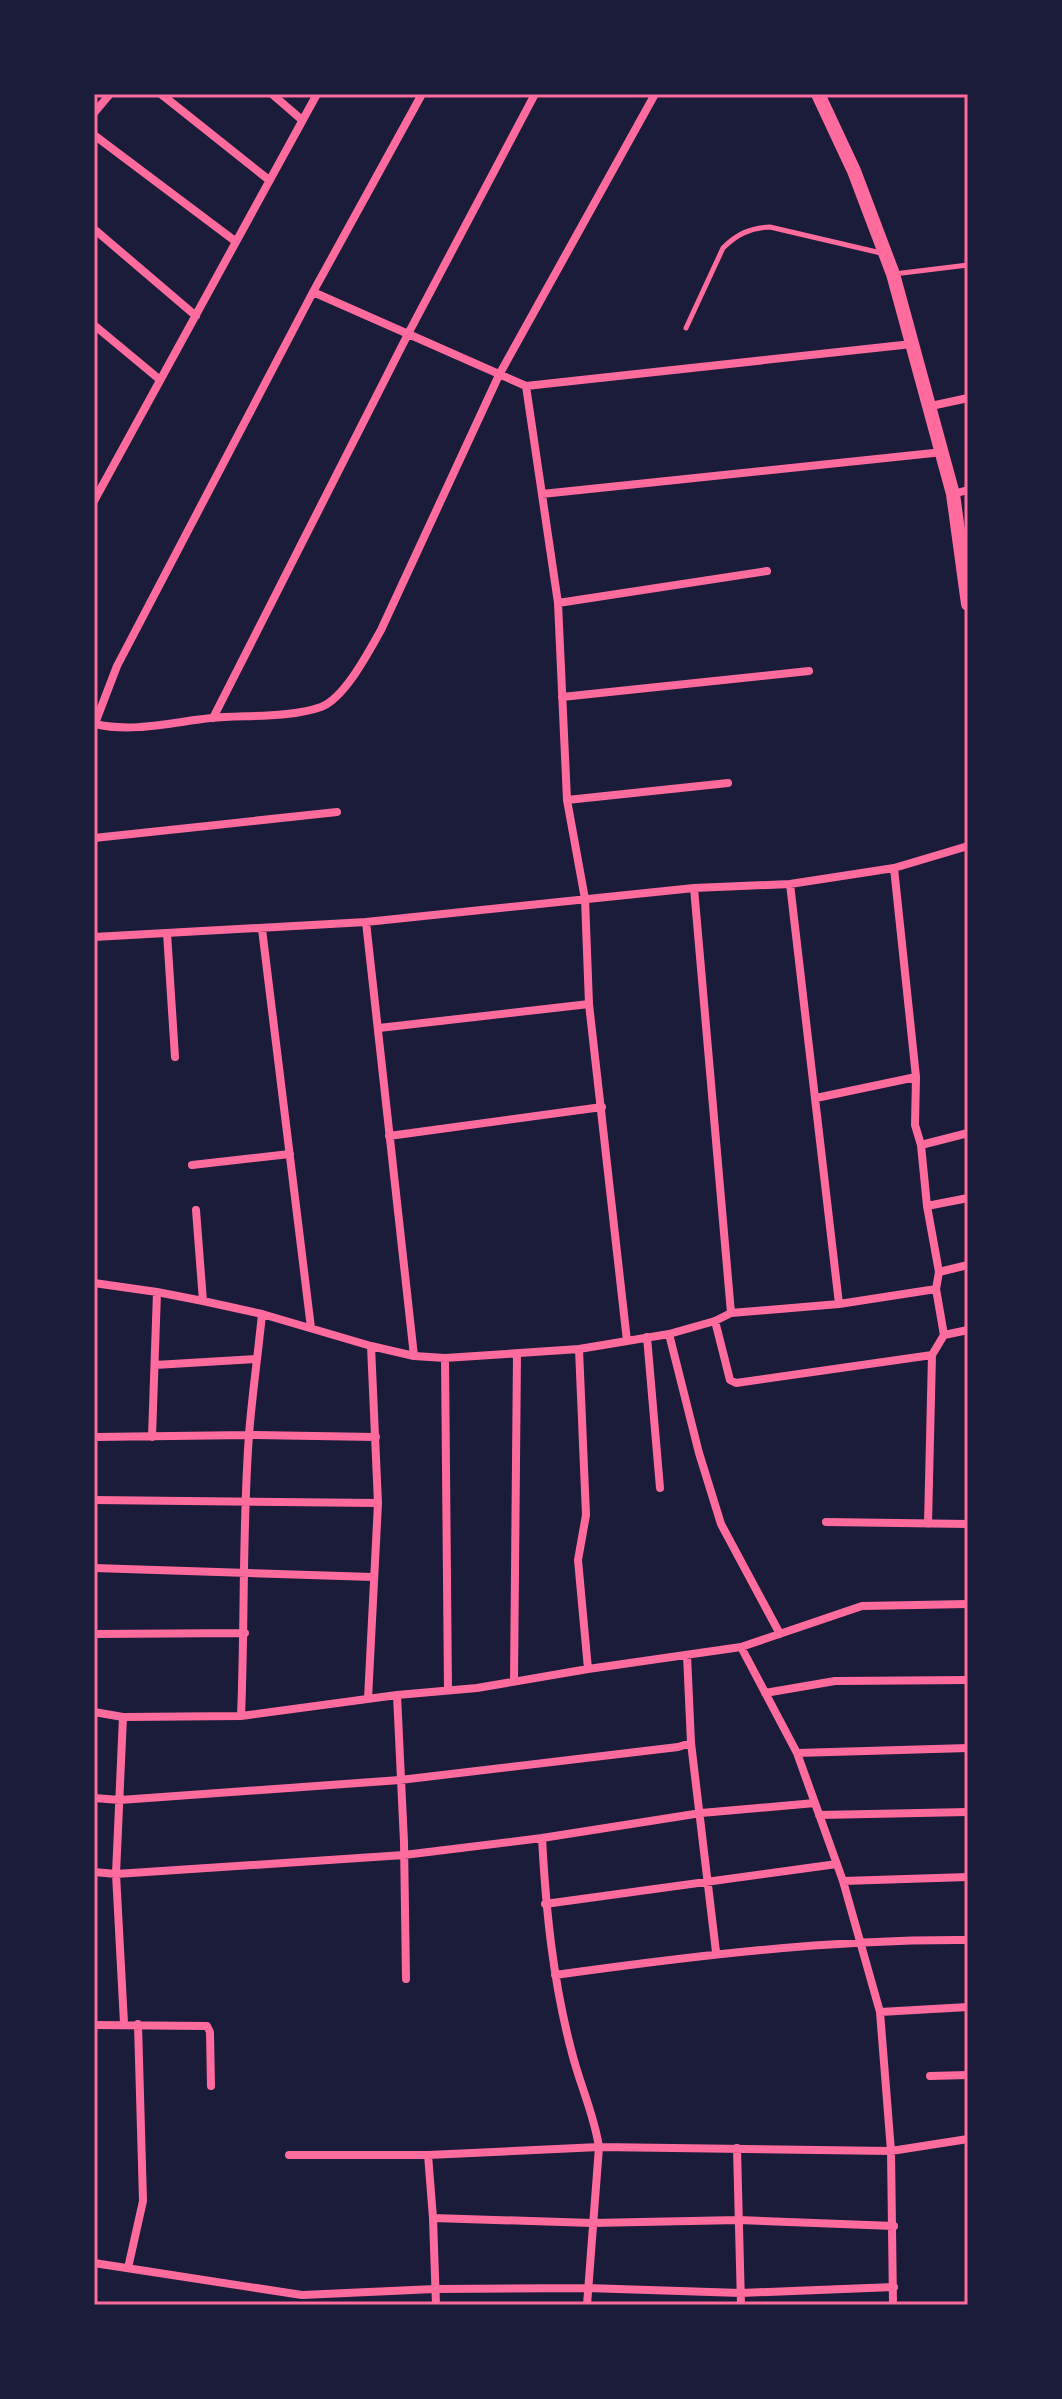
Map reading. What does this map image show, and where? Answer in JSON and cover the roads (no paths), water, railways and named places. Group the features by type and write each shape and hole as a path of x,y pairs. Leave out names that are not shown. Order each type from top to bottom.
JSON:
{"street":[{"path":"94,113 110,94"},
{"path":"161,94 269,180"},
{"path":"272,94 302,120"},
{"path":"94,501 317,94"},
{"path":"422,94 313,292 117,666 94,725 114,729 269,715 323,706 341,690 363,662 381,630 499,375 655,94"},
{"path":"213,718 408,334 535,94"},
{"path":"818,94 854,171 893,274 943,452 961,492 968,604"},
{"path":"94,135 235,241"},
{"path":"94,229 196,316"},
{"path":"313,292 526,386 912,344"},
{"path":"94,325 159,379"},
{"path":"526,386 558,603 567,800 585,899 589,1004 627,1341"},
{"path":"931,406 968,398"},
{"path":"542,494 943,452"},
{"path":"558,603 767,571"},
{"path":"562,697 809,671"},
{"path":"567,800 728,783"},
{"path":"94,838 337,812"},
{"path":"94,937 366,922 694,888 790,884 894,868 968,846"},
{"path":"894,868 916,1077 915,1125 921,1145 927,1206 939,1272 936,1289 944,1335 932,1355 928,1524"},
{"path":"790,884 839,1304"},
{"path":"694,888 731,1313"},
{"path":"366,922 414,1356"},
{"path":"262,929 311,1328"},
{"path":"167,933 175,1057"},
{"path":"379,1028 589,1004"},
{"path":"816,1098 916,1077"},
{"path":"389,1136 602,1107"},
{"path":"921,1145 968,1133"},
{"path":"192,1165 290,1154"},
{"path":"927,1206 968,1198"},
{"path":"196,1210 203,1301"},
{"path":"939,1272 968,1265"},
{"path":"94,1283 203,1301 262,1314 371,1346 414,1356 445,1358 579,1349 669,1334 715,1321 731,1313 839,1304 936,1289"},
{"path":"152,1437 157,1292"},
{"path":"241,1716 249,1435 262,1314"},
{"path":"715,1321 730,1380 736,1383 932,1355"},
{"path":"944,1335 968,1330"},
{"path":"669,1334 699,1453 721,1524 780,1634"},
{"path":"647,1337 660,1488"},
{"path":"368,1699 378,1503 371,1346"},
{"path":"579,1349 586,1515 578,1560 588,1669"},
{"path":"514,1681 517,1354"},
{"path":"445,1358 448,1690"},
{"path":"155,1365 257,1359"},
{"path":"94,1437 376,1437"},
{"path":"94,1500 378,1503"},
{"path":"826,1522 968,1524"},
{"path":"94,1568 373,1577"},
{"path":"94,1712 123,1717 241,1716 514,1681 741,1647 862,1606 968,1604"},
{"path":"94,1634 245,1633"},
{"path":"741,1647 797,1753 843,1881 880,2012 891,2151 893,2305"},
{"path":"687,1655 691,1743 716,1952"},
{"path":"765,1693 835,1681 968,1680"},
{"path":"397,1695 406,1979"},
{"path":"123,1717 116,1874 124,2023"},
{"path":"94,1798 120,1800 400,1780 691,1743"},
{"path":"797,1753 968,1748"},
{"path":"94,1872 116,1874 404,1855 542,1838 701,1813 815,1803"},
{"path":"819,1815 968,1812"},
{"path":"542,1838 545,1904 555,1975 572,2054 595,2124 599,2147 587,2305"},
{"path":"545,1904 837,1864"},
{"path":"843,1881 968,1877"},
{"path":"555,1975 716,1952 968,1940"},
{"path":"880,2012 968,2007"},
{"path":"128,2268 143,2201 138,2024"},
{"path":"94,2025 207,2026 210,2032 211,2086"},
{"path":"930,2076 968,2075"},
{"path":"289,2155 428,2155 599,2147 891,2151 968,2139"},
{"path":"737,2148 741,2305"},
{"path":"428,2155 436,2305"},
{"path":"433,2218 592,2223 739,2220 894,2226"},
{"path":"94,2263 302,2295 435,2289 587,2288 741,2293 894,2287"}],"lane":[{"path":"686,328 723,248 733,238 752,228 770,227 885,254"},
{"path":"893,274 968,265"}]}
